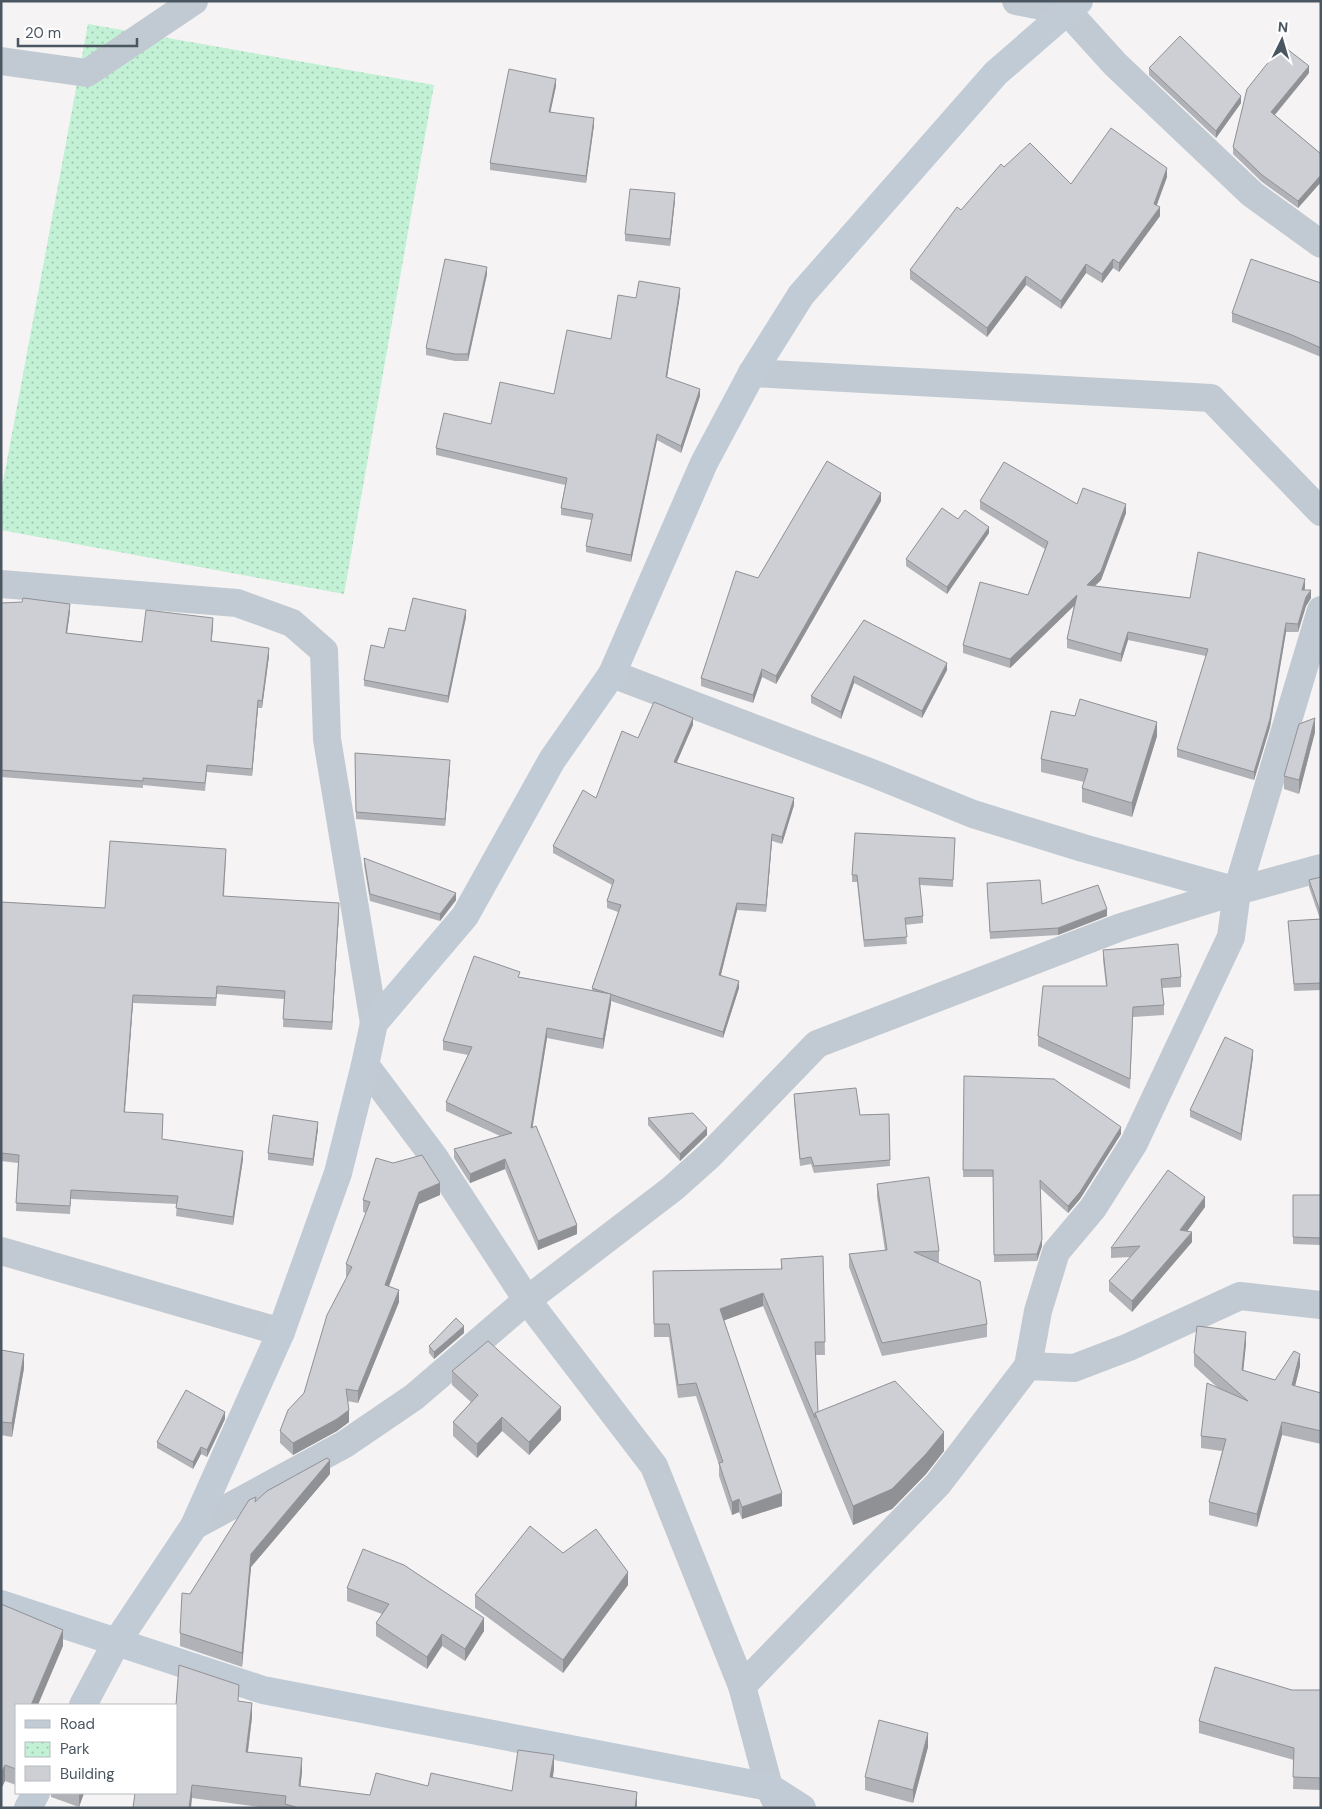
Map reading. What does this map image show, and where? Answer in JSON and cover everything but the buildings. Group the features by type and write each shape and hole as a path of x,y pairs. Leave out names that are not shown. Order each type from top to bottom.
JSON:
{"street":[{"path":"1,60 87,73 194,1"},
{"path":"1016,1 1073,6 1115,64 1252,194 1321,244"},
{"path":"374,1023 464,916 552,760 612,674 704,464 752,373 801,295 996,73 1073,6"},
{"path":"752,373 1211,398 1321,512"},
{"path":"1,584 237,603 292,624 324,651 327,739 374,1023 338,1173 281,1332 194,1526 116,1643 84,1704"},
{"path":"742,1686 938,1484 1028,1366 1038,1311 1056,1252 1092,1208 1134,1143 1231,937 1237,892 1321,610"},
{"path":"612,674 872,773 973,814 1237,892"},
{"path":"194,1526 345,1444 414,1397 527,1300 672,1189 709,1156 817,1044 1121,927 1321,868"},
{"path":"365,1066 434,1157 527,1300 654,1466 742,1686 774,1797"},
{"path":"1,1250 281,1332"},
{"path":"1028,1366 1074,1368 1129,1347 1240,1296 1321,1305"},
{"path":"1,1604 263,1690 774,1797 802,1808"},
{"path":"28,1808 35,1794"}],"green space":[{"path":"88,24 434,85 344,594 1,530 1,493"}]}
